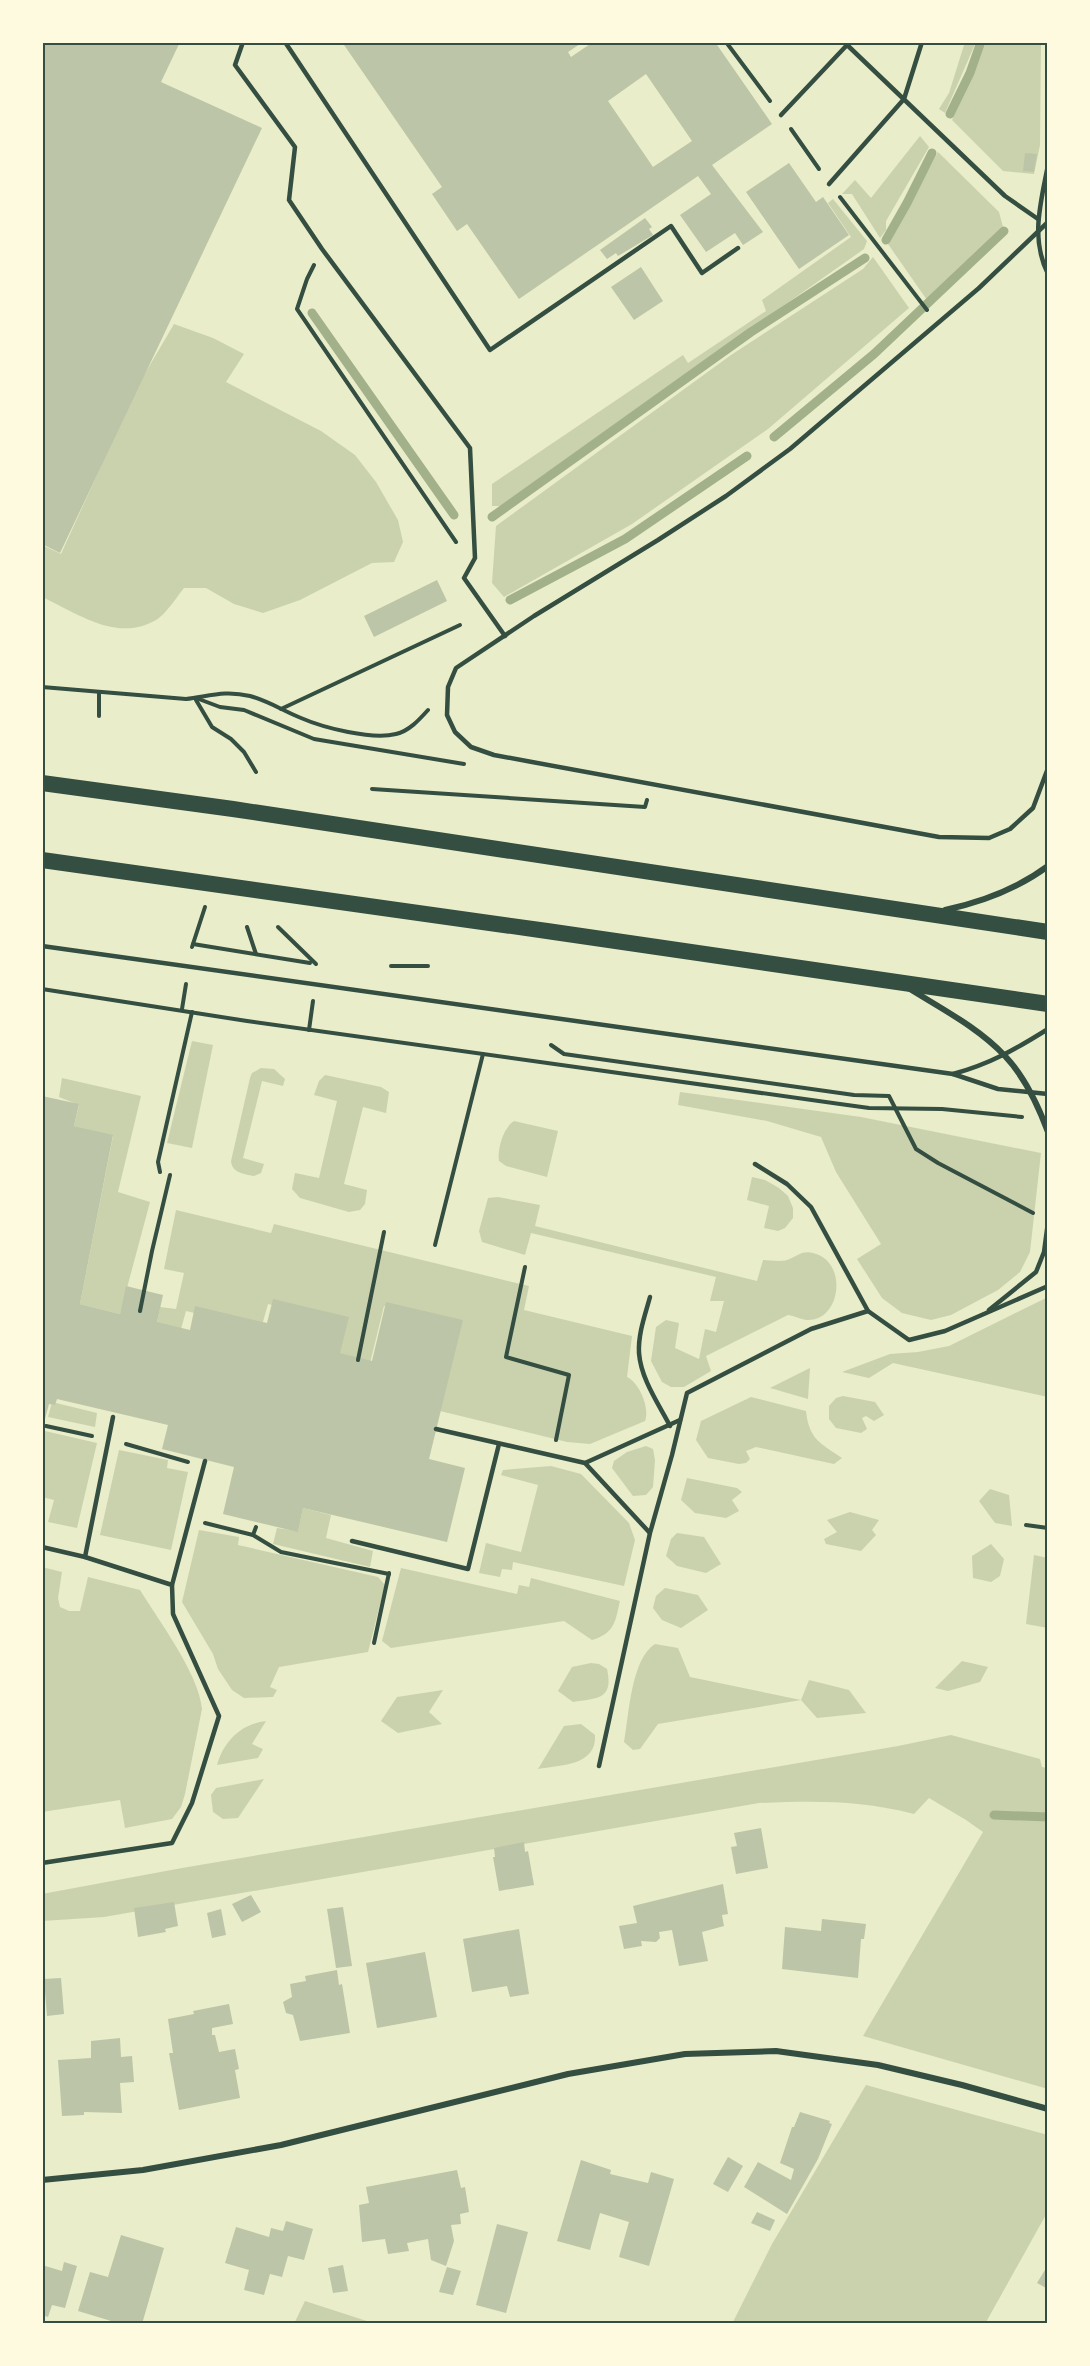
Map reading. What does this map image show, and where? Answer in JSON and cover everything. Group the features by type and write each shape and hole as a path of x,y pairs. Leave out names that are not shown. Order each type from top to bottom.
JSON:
{"highway":[{"path":"42,783 257,813 1048,932"},
{"path":"42,860 1048,1004"}],"street":[{"path":"930,914 979,903 1030,879 1048,866"},
{"path":"902,984 973,1029 1005,1056 1031,1093 1048,1132"},
{"path":"42,2180 144,2170 281,2145 568,2074 685,2054 776,2051 879,2065 1048,2109"}],"lane":[{"path":"243,42 235,65 295,147 289,200 322,249 470,448 475,558 464,578 505,636"},
{"path":"285,42 490,350 670,226 702,273 738,248"},
{"path":"829,184 904,99 922,42"},
{"path":"781,115 846,43 1005,196 1038,219"},
{"path":"1048,165 1038,219 1039,250 1048,273"},
{"path":"1048,222 979,288 790,449 697,515 456,668 448,687 447,715 455,732 471,747 494,755 939,837 989,838 1010,829 1033,808 1048,768"},
{"path":"42,946 953,1074 998,1089 1048,1094"},
{"path":"953,1074 982,1066 1005,1056 1048,1029"},
{"path":"755,1164 787,1184 811,1207 868,1311 909,1340 945,1331 1048,1287"},
{"path":"985,1313 1036,1272 1044,1252 1048,1222"},
{"path":"650,1298 641,1331 639,1351 643,1372 670,1426"},
{"path":"599,1766 650,1533 687,1394 811,1329 868,1311"},
{"path":"85,1557 113,1417"},
{"path":"585,1463 680,1420"},
{"path":"436,1429 585,1463 650,1533"},
{"path":"352,1541 468,1569 499,1444"},
{"path":"42,1863 172,1844 192,1803 219,1716 173,1614 172,1585 205,1461"},
{"path":"42,1547 85,1557 172,1585"}],"path":[{"path":"829,184 930,314"},
{"path":"322,249 307,279 297,309 471,565"},
{"path":"281,709 460,625"},
{"path":"42,687 175,699 233,693 251,697 312,723 383,736 397,734 408,729 418,722 431,706"},
{"path":"99,692 99,716"},
{"path":"195,698 220,707 244,710 314,739 475,766"},
{"path":"195,698 213,727 231,739 244,753 256,772"},
{"path":"372,789 645,807 650,784"},
{"path":"205,907 193,944 316,964 278,927"},
{"path":"246,927 256,954"},
{"path":"391,966 428,966"},
{"path":"42,989 247,1021 840,1104 931,1108 1043,1120"},
{"path":"160,1172 158,1162 192,1011"},
{"path":"551,1045 564,1054 854,1095 889,1096 916,1149 1040,1216"},
{"path":"435,1245 483,1054"},
{"path":"140,1311 170,1174"},
{"path":"358,1360 384,1232"},
{"path":"525,1267 506,1357 569,1375 553,1455"},
{"path":"190,1519 253,1535 282,1552 389,1574"},
{"path":"1026,1525 1048,1528"},
{"path":"253,1535 255,1527"},
{"path":"374,1643 394,1551"}],"green space":[{"path":"965,42 976,42 945,113 939,109 949,93"},
{"path":"986,42 1041,42 1040,145 1034,174 1003,171 952,120 974,75"},
{"path":"920,136 929,147 886,221 886,230 880,238 852,194 842,194 855,180 871,198"},
{"path":"938,152 999,212 1003,227 927,300 888,244"},
{"path":"833,199 867,241 864,249 500,506 492,506 492,484 683,355 688,363 766,311 762,300 851,237 828,203"},
{"path":"873,257 909,308 768,429 632,524 504,597 492,583 496,526 731,355 863,269"},
{"path":"174,324 213,338 244,354 226,382 321,431 355,455 376,482 398,520 403,542 394,562 372,563 300,600 263,613 234,604 206,588 184,588 160,618 141,626 127,628 98,623 42,597 42,545 61,554 137,387"},
{"path":"192,1041 213,1045 192,1148 167,1143"},
{"path":"261,1068 274,1069 285,1079 283,1086 262,1081 243,1158 264,1164 261,1173 254,1176 236,1170 231,1161 250,1078 252,1073"},
{"path":"325,1075 381,1087 389,1092 386,1113 363,1107 344,1184 367,1190 365,1204 360,1210 349,1212 300,1198 292,1189 295,1173 319,1178 337,1101 314,1095 319,1081"},
{"path":"62,1078 141,1096 118,1192 150,1202 120,1314 80,1304 113,1136 74,1126 79,1105 59,1097"},
{"path":"680,1092 861,1117 1041,1153 1030,1252 1020,1272 998,1290 951,1315 931,1320 902,1313 882,1298 857,1259 881,1244 836,1172 821,1137 767,1121 678,1105"},
{"path":"514,1121 558,1131 547,1177 506,1166 499,1161 502,1140"},
{"path":"752,1177 765,1180 788,1196 793,1208 793,1218 785,1228 778,1231 764,1228 769,1206 747,1200"},
{"path":"498,1197 540,1205 535,1226 757,1281 763,1260 784,1261 802,1253 813,1253 824,1258 832,1267 836,1279 833,1302 827,1312 818,1318 806,1320 788,1315 706,1356 711,1371 684,1387 671,1387 662,1382 651,1361 656,1327 666,1320 679,1323 675,1348 699,1359 705,1329 716,1332 724,1301 710,1301 716,1277 531,1233 525,1255 482,1242 479,1231 488,1198"},
{"path":"176,1210 271,1233 274,1224 529,1286 524,1310 632,1336 627,1377 640,1390 643,1397 646,1410 645,1421 590,1444 567,1442 440,1411 461,1325 384,1306 370,1363 338,1355 345,1323 268,1304 261,1329 186,1311 181,1329 157,1323 160,1307 176,1309 184,1273 164,1269"},
{"path":"1048,1297 1048,1397 893,1363 869,1378 842,1372 890,1354 949,1346"},
{"path":"810,1368 808,1399 770,1388"},
{"path":"843,1396 875,1402 884,1415 874,1421 866,1416 862,1418 867,1429 861,1433 836,1428 829,1419 829,1406 836,1398"},
{"path":"751,1397 806,1411 813,1434 822,1444 842,1458 834,1464 756,1447 746,1451 750,1459 746,1463 739,1464 708,1458 696,1440 701,1421"},
{"path":"52,1402 97,1413 95,1427 48,1417"},
{"path":"45,1431 97,1443 77,1528 48,1522 54,1500 42,1497 42,1442"},
{"path":"646,1446 653,1449 655,1460 653,1487 646,1495 633,1496 612,1468 614,1461 627,1452"},
{"path":"119,1450 168,1460 167,1468 188,1472 171,1550 100,1535"},
{"path":"551,1466 581,1474 629,1523 635,1540 624,1586 513,1562 512,1570 502,1569 500,1577 479,1573 486,1543 521,1552 538,1485 501,1475 503,1470"},
{"path":"687,1478 737,1488 742,1492 732,1500 739,1511 726,1518 695,1513 681,1500"},
{"path":"990,1489 1009,1495 1012,1526 995,1523 979,1501"},
{"path":"303,1508 331,1515 326,1538 373,1551 370,1567 273,1544 277,1528 298,1531"},
{"path":"850,1512 879,1520 872,1530 876,1535 861,1551 826,1544 824,1539 837,1532 827,1520"},
{"path":"199,1530 239,1537 238,1545 378,1577 385,1585 368,1652 279,1667 270,1687 277,1690 273,1697 244,1698 232,1690 182,1602"},
{"path":"677,1533 704,1537 721,1564 706,1573 677,1566 666,1556 671,1539"},
{"path":"991,1544 1004,1559 1000,1576 991,1582 973,1578 972,1556"},
{"path":"1034,1555 1048,1558 1048,1628 1026,1624"},
{"path":"42,1567 62,1572 58,1598 60,1607 69,1611 80,1611 88,1577 140,1590 186,1664 194,1680 202,1709 185,1794 181,1807 172,1819 125,1828 120,1800 42,1812"},
{"path":"401,1568 517,1594 519,1585 529,1587 531,1578 620,1601 613,1626 605,1634 592,1640 564,1621 391,1648 382,1641"},
{"path":"665,1588 698,1595 708,1610 681,1628 662,1620 653,1608 656,1596"},
{"path":"655,1644 678,1648 690,1677 801,1700 658,1724 640,1749 633,1750 624,1742 632,1688 641,1662 647,1651"},
{"path":"962,1661 988,1667 980,1682 948,1691 935,1688"},
{"path":"591,1663 599,1664 607,1669 608,1687 602,1696 573,1702 558,1691 572,1667"},
{"path":"809,1680 849,1690 866,1713 817,1718 801,1700"},
{"path":"443,1690 429,1712 442,1724 398,1733 381,1721 397,1697"},
{"path":"266,1721 252,1744 263,1749 258,1758 217,1765 224,1748 235,1735 249,1726"},
{"path":"581,1724 595,1735 590,1753 576,1762 538,1769 564,1726"},
{"path":"951,1735 1040,1759 1042,1767 1048,1768 1048,2089 863,2036 983,1832 929,1798 914,1814 894,1809 837,1802 759,1803 104,1917 42,1921 42,1894"},
{"path":"264,1779 238,1818 223,1819 213,1812 211,1795 216,1788"},
{"path":"866,2085 1048,2135 1048,2211 985,2324 732,2324 772,2244"},
{"path":"305,2301 376,2324 294,2324"}],"building":[{"path":"42,42 180,42 161,82 262,128 60,553 42,544"},
{"path":"342,42 583,42 568,52 571,57 593,42 715,42 772,124 712,165 763,232 743,245 735,233 706,252 680,215 711,194 698,176 519,299 467,224 457,231 432,194 442,187","holes":["646,74 692,141 653,167 608,101"]},
{"path":"1025,153 1037,154 1034,172 1023,171"},
{"path":"789,163 816,202 823,197 849,235 799,269 746,192"},
{"path":"645,218 652,227 649,229 653,235 618,256 616,253 607,259 600,250"},
{"path":"641,267 663,301 634,320 611,287"},
{"path":"437,580 447,601 374,637 364,616"},
{"path":"42,1096 79,1104 74,1126 113,1135 80,1304 120,1314 126,1286 163,1295 157,1322 190,1330 195,1306 267,1323 273,1299 349,1317 340,1353 372,1361 386,1302 463,1320 429,1459 465,1468 447,1542 303,1508 298,1532 223,1514 234,1467 162,1449 168,1425 57,1399 55,1405 49,1404 42,1430"},
{"path":"761,1828 768,1868 736,1874 731,1847 737,1846 734,1833"},
{"path":"524,1842 525,1852 528,1851 534,1885 499,1891 493,1857 495,1857 494,1848"},
{"path":"723,1884 728,1914 722,1915 724,1926 702,1932 708,1961 679,1966 672,1930 659,1932 660,1938 656,1942 641,1941 642,1946 624,1949 619,1926 637,1923 633,1906"},
{"path":"251,1895 261,1912 242,1922 232,1904"},
{"path":"174,1902 178,1926 165,1929 166,1932 138,1937 134,1908"},
{"path":"343,1907 352,1966 336,1968 327,1909"},
{"path":"221,1909 226,1935 212,1938 207,1913"},
{"path":"822,1919 866,1924 864,1939 861,1939 858,1978 782,1969 785,1927 821,1931"},
{"path":"519,1929 529,1994 510,1997 507,1986 472,1992 463,1939"},
{"path":"425,1952 437,2017 377,2028 366,1963"},
{"path":"337,1970 339,1985 342,1984 350,2033 300,2041 293,2015 286,2013 283,2002 292,1997 290,1984 306,1981 305,1976"},
{"path":"61,1978 64,2014 47,2016 44,1979"},
{"path":"229,2004 233,2024 212,2028 212,2035 215,2035 219,2052 235,2049 239,2069 235,2070 240,2098 179,2110 169,2053 173,2053 168,2019"},
{"path":"120,2038 121,2057 132,2056 134,2082 120,2083 122,2113 84,2112 84,2115 62,2116 58,2060 91,2058 91,2041"},
{"path":"800,2112 830,2121 829,2123 832,2124 818,2159 787,2214 744,2187 758,2162 791,2180 794,2169 780,2163 792,2127"},
{"path":"728,2157 743,2166 728,2192 713,2184"},
{"path":"581,2160 611,2170 610,2174 648,2183 651,2172 674,2179 649,2266 619,2257 629,2222 600,2213 590,2250 557,2241"},
{"path":"457,2170 461,2188 465,2187 469,2212 460,2214 461,2224 451,2225 454,2241 446,2266 431,2260 428,2239 407,2243 409,2251 388,2254 385,2239 362,2242 359,2205 369,2203 366,2187"},
{"path":"757,2212 775,2220 770,2231 751,2223"},
{"path":"286,2221 313,2229 304,2260 288,2256 282,2277 270,2274 264,2295 244,2290 249,2270 225,2263 236,2227 269,2237 271,2228 283,2231"},
{"path":"497,2224 528,2232 506,2313 476,2305"},
{"path":"121,2235 164,2248 142,2324 121,2324 78,2311 90,2272 108,2277"},
{"path":"64,2262 77,2266 65,2308 52,2305 48,2317 42,2315 42,2265 62,2271"},
{"path":"343,2265 348,2291 333,2293 328,2268"},
{"path":"1048,2265 1048,2289 1037,2283"},
{"path":"447,2267 461,2271 453,2295 439,2292"}],"waterway":[{"path":"950,114 970,73 981,42"},
{"path":"886,240 932,153"},
{"path":"774,437 874,354 1004,231"},
{"path":"492,517 751,332 865,258"},
{"path":"312,313 454,515"},
{"path":"510,600 625,539 747,456"},
{"path":"994,1815 1048,1817"}]}
